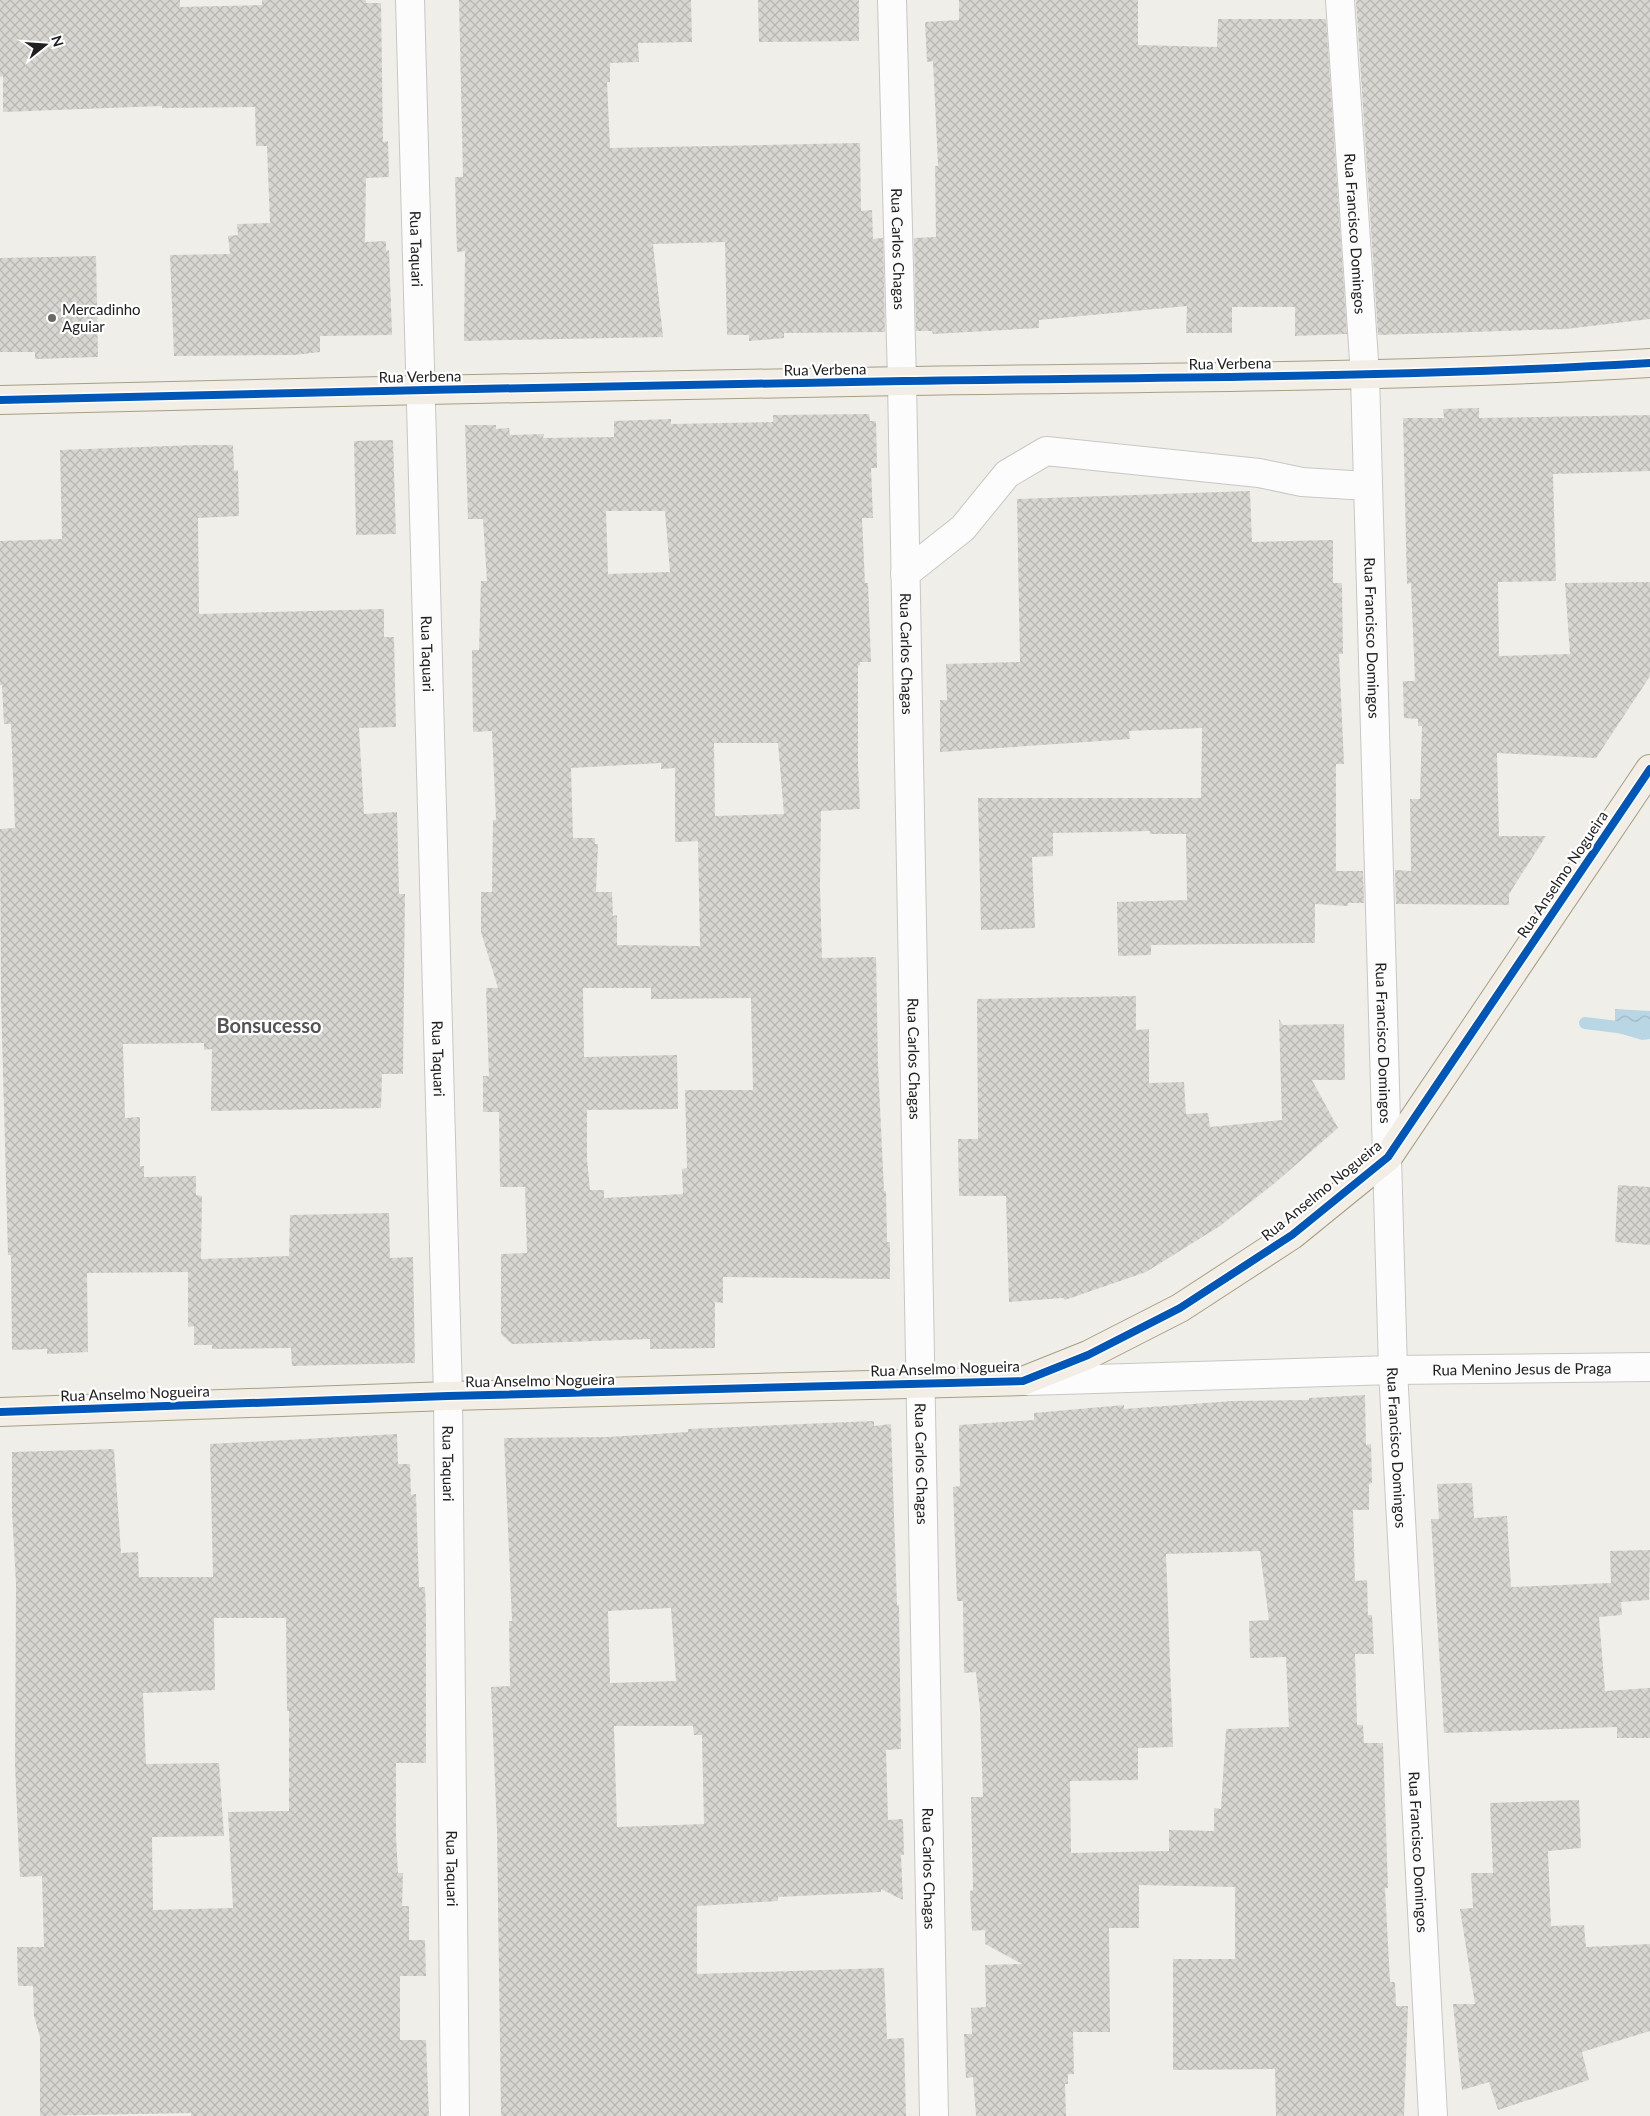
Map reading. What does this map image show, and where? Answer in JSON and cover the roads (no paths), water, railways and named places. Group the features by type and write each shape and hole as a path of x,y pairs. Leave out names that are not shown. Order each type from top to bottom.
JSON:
{"main road":[{"name":"Rua Verbena","path":"0,400 902,381 1365,376 1650,363"},
{"name":"Rua Anselmo Nogueira","path":"0,1412 448,1396 1023,1381 1088,1355 1180,1308 1292,1235 1388,1157 1650,770"}],"street":[{"name":"Rua Taquari","path":"410,0 448,1396 455,2116"},
{"name":"Rua Carlos Chagas","path":"892,0 906,574 934,2116"},
{"name":"Rua Francisco Domingos","path":"1340,0 1365,376 1393,1370 1433,2116"},
{"path":"906,574 963,528 1007,474 1046,451 1259,473 1302,482 1367,486"},
{"name":"Rua Menino Jesus de Praga","path":"1393,1370 1650,1367"},
{"name":"Rua Anselmo Nogueira","path":"1023,1381 1393,1370"}],"water":[{"path":"1615,1009 1650,1011 1650,1039 1642,1040 1615,1032"}],"waterway":[{"path":"1585,1023 1650,1031"}],"place":[{"name":"Mercadinho Aguiar","path":"52,318"}],"district":[{"name":"Bonsucesso","path":"269,1025"}]}
